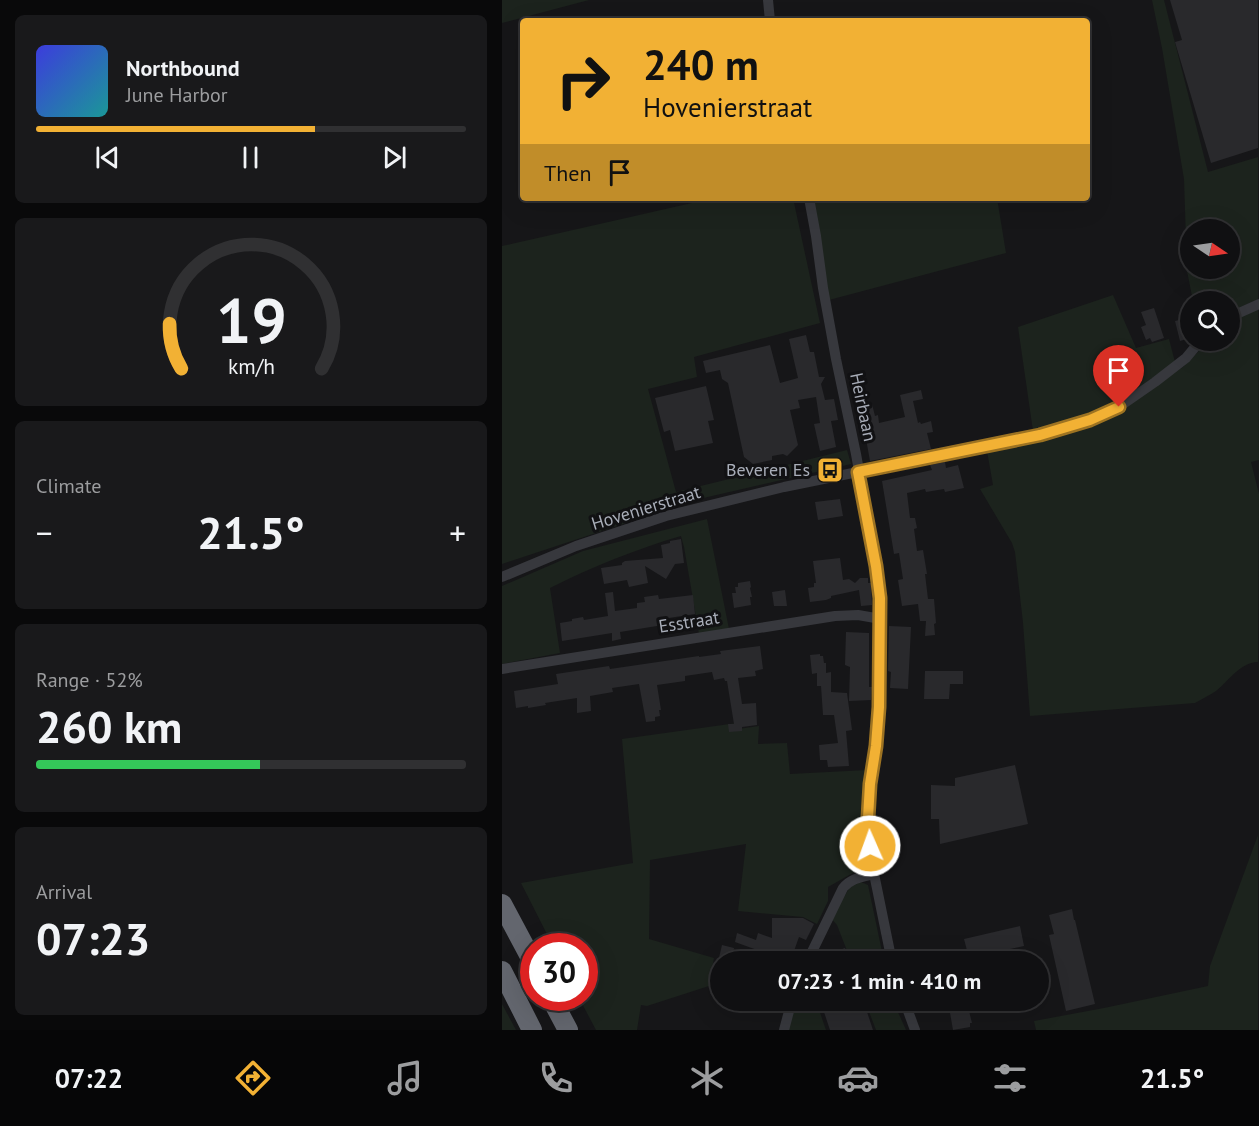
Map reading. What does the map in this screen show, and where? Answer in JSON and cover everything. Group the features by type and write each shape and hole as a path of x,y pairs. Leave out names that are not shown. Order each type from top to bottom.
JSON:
{"highway":[{"path":"502,904 520,938"},
{"path":"502,971 532,1030"},
{"path":"558,1011 568,1030"}],"street":[{"path":"768,0 770,18"},
{"name":"Heirbaan","path":"810,201 880,598 879,707 868,818 871,860 890,951"},
{"path":"1240,312 1258,304"},
{"name":"Hovenierstraat","path":"502,577 576,546 666,516 784,487 1040,435 1090,420 1119,407 1155,382 1192,351"},
{"name":"Esstraat","path":"502,669 835,616 858,615 881,619"},
{"path":"812,951 843,888 854,879 874,874"},
{"path":"784,1030 789,1011"},
{"path":"908,1011 915,1030"}],"shaded area":[{"path":"502,0 589,0 520,18 502,23"},
{"path":"1152,0 1164,0 1208,172 1258,157 1258,299 1240,307 1240,291 1191,291 1189,279 1240,279 1240,219 1185,219 1184,179"},
{"path":"701,201 794,201 820,323 694,357 697,377 648,389 676,492 847,450 851,464 699,499 502,564 502,246"},
{"path":"811,201 997,201 1006,253 829,300"},
{"path":"1113,295 1136,348 1169,339 1175,362 1117,403 1072,421 1033,431 1018,327"},
{"path":"1258,309 1259,460 1251,462 1259,494 1258,662 1245,665 1216,691 1195,703 1030,716 1015,552 980,489 993,485 987,451 1075,430 1104,420 1184,366 1199,351 1240,351 1240,317"},
{"path":"707,519 729,629 699,634 681,536 614,559 550,588 560,653 502,664 502,586 583,551"},
{"path":"737,723 738,729 759,726 758,744 787,743 790,774 867,770 863,865 828,887 828,901 817,924 803,917 738,911 746,844 650,860 649,939 710,957 709,986 647,1006 641,1005 637,1030 596,1030 586,1011 598,1011 598,933 546,933 521,883 633,863 622,739"},
{"path":"1258,835 1258,1030 1036,1030 1034,1021 1208,986 1210,966"},
{"path":"861,882 868,885 882,951 847,951 837,925 831,918 850,887"},
{"path":"502,1004 516,1030 502,1030"},
{"path":"793,1011 819,1011 826,1030 787,1030"},
{"path":"869,1011 897,1011 906,1030 876,1030"}],"building":[{"path":"1170,0 1258,0 1258,148 1211,163 1175,42 1182,40"},
{"path":"1154,308 1164,338 1152,342 1150,338 1146,340 1141,327 1146,325 1141,312"},
{"path":"1180,320 1180,341 1175,321"},
{"path":"806,335 810,352 814,352 819,377 825,377 821,384 825,400 834,399 838,420 831,421 836,447 820,451 814,424 820,423 816,397 798,400 800,408 790,410 798,445 787,456 783,454 772,456 772,460 753,464 744,457 728,383 722,379 720,370 706,373 703,361 770,345 780,383 798,378 789,339"},
{"path":"706,386 714,420 708,421 713,443 675,451 670,430 664,432 655,398"},
{"path":"921,390 923,399 913,401 918,423 931,421 933,432 927,433 931,449 870,461 859,400 867,399 868,405 872,404 875,416 878,415 879,423 905,417 900,395"},
{"path":"945,462 946,468 958,465 964,488 945,492 944,489 926,492 925,489 907,493 910,518 915,518 917,528 914,529 917,551 923,550 928,599 934,599 935,635 925,636 926,621 920,621 918,604 902,606 898,580 903,579 899,553 894,554 882,481 932,470 930,465"},
{"path":"840,499 843,516 818,520 815,502"},
{"path":"681,539 684,563 675,564 666,579 645,566 648,583 629,587 627,580 604,584 601,568 622,565 625,561 663,558 661,545"},
{"path":"840,558 843,580 849,579 855,583 860,578 868,578 868,583 871,583 872,605 861,606 859,590 831,596 826,600 810,602 808,588 814,587 816,583 813,561"},
{"path":"750,581 751,605 734,608 732,593 736,593 735,587 738,587 738,583"},
{"path":"785,590 787,606 774,606 772,592"},
{"path":"613,592 615,611 637,608 637,603 645,602 644,597 658,595 659,599 693,595 695,614 662,619 663,625 620,632 621,639 612,641 612,633 562,641 560,623 583,617 584,620 608,616 605,593"},
{"path":"889,626 911,627 908,689 890,688"},
{"path":"846,632 869,633 871,700 849,701 850,667 845,665"},
{"path":"760,646 763,669 755,671 756,676 738,678 742,704 756,703 757,725 742,727 742,731 729,732 728,724 734,724 727,681 724,678 714,680 712,672 685,676 685,681 657,685 661,710 659,710 660,716 655,717 655,721 646,722 639,684 612,688 613,692 590,696 591,711 577,713 577,698 528,708 528,706 516,708 514,691 558,684 556,674 721,654 720,651"},
{"path":"820,654 826,663 826,673 831,672 831,692 847,693 852,730 846,731 849,766 828,767 827,760 820,760 819,745 838,743 834,715 823,715 821,686 817,686 817,673 812,674 810,655"},
{"path":"925,671 963,671 963,684 950,684 949,699 924,699"},
{"path":"1015,765 1028,824 940,844 939,819 931,819 931,785 955,786 955,778"},
{"path":"1072,909 1095,1004 1066,1011 1049,935 1054,934 1049,915"},
{"path":"772,918 803,918 814,924 806,940 799,937 794,951 760,951 735,942 737,933 756,940 758,933 772,938"},
{"path":"1020,926 1024,946 1001,951 967,951 964,939"},
{"path":"722,945 734,948 733,951 721,951"},
{"path":"824,1011 867,1011 873,1030 830,1030"},
{"path":"950,1011 969,1011 972,1023 970,1027 953,1030"}],"place":[{"name":"Beveren Es","path":"830,470"}],"route":[{"path":"870,846 868,818 879,707 881,619 876,566 858,472 1040,435 1090,420 1119,407"}]}
